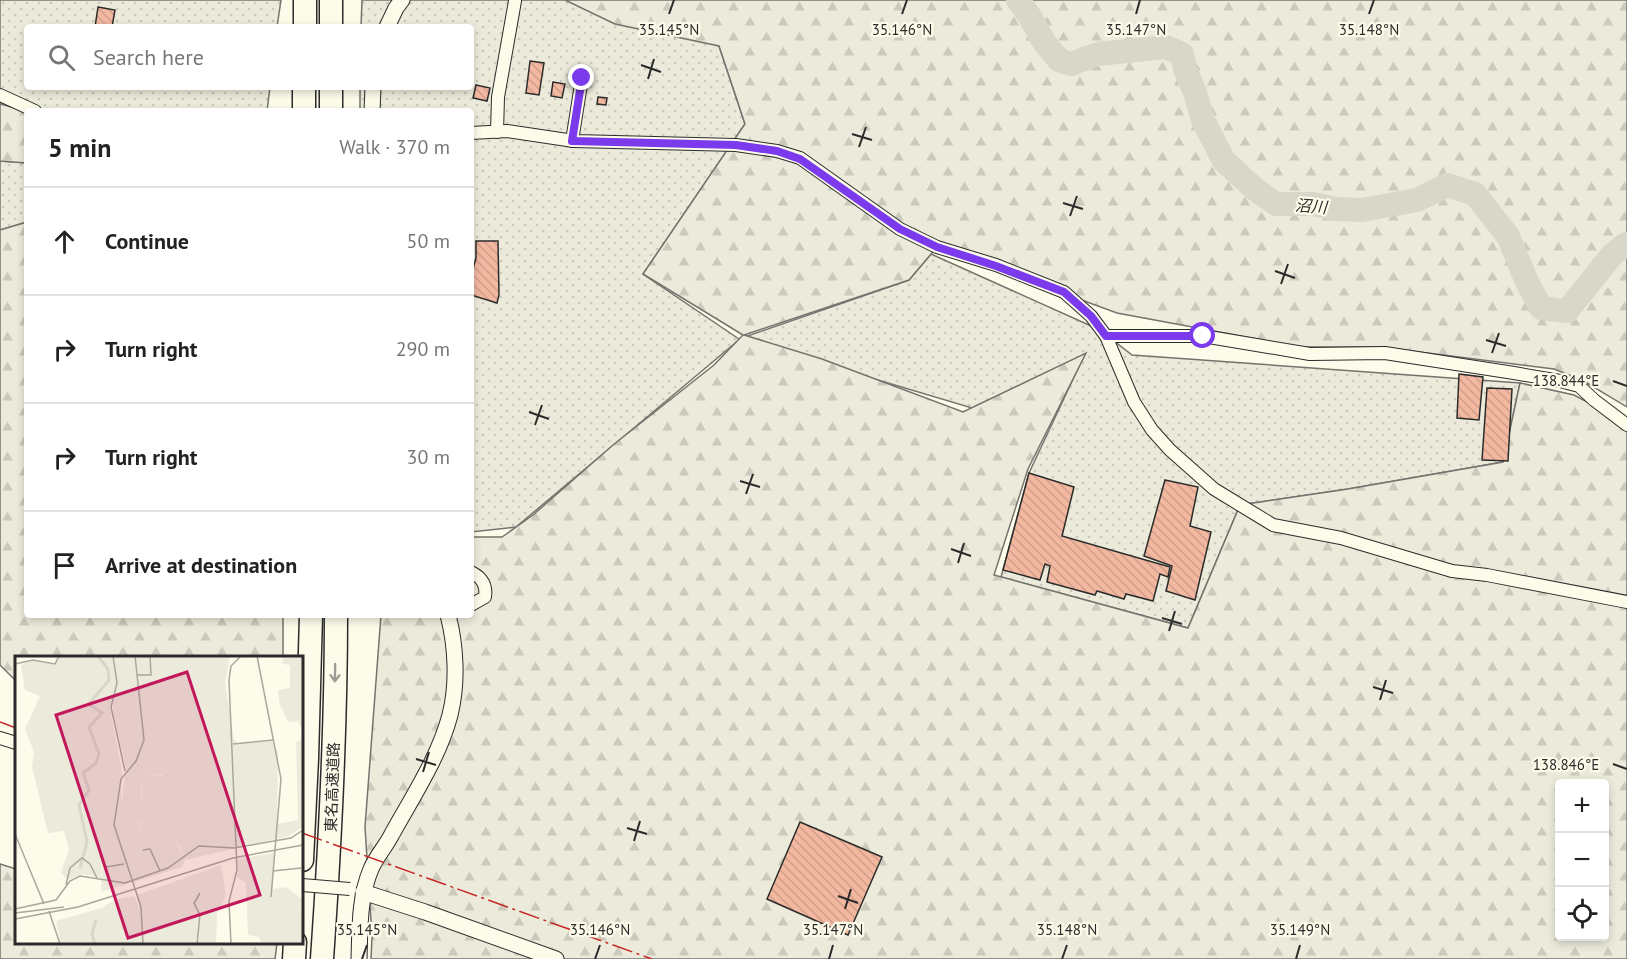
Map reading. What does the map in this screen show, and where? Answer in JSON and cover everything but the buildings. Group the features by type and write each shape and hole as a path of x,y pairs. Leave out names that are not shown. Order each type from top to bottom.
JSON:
{"highway":[{"path":"305,0 305,24"},
{"path":"331,0 331,24"},
{"path":"304,90 304,108"},
{"path":"331,90 331,108"},
{"name":"東名高速道路","path":"303,840 311,618"},
{"name":"東名高速道路","path":"322,959 333,763 336,618"},
{"path":"294,959 296,944"}],"street":[{"path":"388,24 402,0"},
{"path":"497,132 498,97 515,1"},
{"path":"572,141 582,78"},
{"path":"372,108 373,90"},
{"path":"0,95 28,108"},
{"path":"474,133 507,131 572,141 736,145 777,151 800,159 900,229 937,247 1064,292 1091,316 1106,336 1134,402 1152,430 1170,450 1214,489 1273,525 1341,538 1452,571 1498,577 1627,602"},
{"path":"1106,336 1203,336 1310,354 1385,353 1525,375 1579,386 1627,425"},
{"path":"474,574 479,576 486,588 485,597 474,603"},
{"path":"359,959 360,920 357,890 388,841 432,761 450,714 455,662 449,618"},
{"path":"0,738 15,743"},
{"path":"303,885 357,890 556,959"}],"green space":[{"path":"0,0 281,0 277,24 24,24 24,90 270,90 267,108 24,108 24,110 0,110"},
{"path":"362,0 593,0 719,46 745,124 643,274 739,339 909,280 931,254 1100,330 1132,355 1520,383 1503,462 1240,505 1188,628 1001,577 1029,473 1082,360 972,408 740,339 516,527 474,532 474,108 360,108 360,90 474,90 474,24 361,24"},
{"path":"565,0 1627,0 1627,407 1582,380 1554,369 1380,347 1300,347 1117,313 937,247 909,280 744,335 822,359 963,412 1086,353 1028,469 994,575 1188,628 1240,505 1503,462 1520,383 1574,395 1627,423 1627,959 371,959 372,937 365,827 381,618 474,618 474,537 502,537 533,515 613,445 714,365 743,335 643,274 745,124 719,46 615,24"},
{"path":"0,104 24,110 24,163 0,161"},
{"path":"0,161 24,163 24,223 0,230"},
{"path":"24,223 24,618 283,618 283,656 15,656 15,680 0,665 0,230"},
{"path":"0,864 15,869 15,944 277,944 275,959 0,959"}],"waterway":[{"name":"沼川","path":"1018,0 1044,42 1059,60 1071,64 1098,54 1166,47 1182,54 1203,120 1224,161 1256,190 1276,204 1313,204 1336,209 1362,210 1417,200 1447,185 1475,194 1508,236 1527,282 1541,308 1567,311 1612,255 1627,245"}],"power":[{"path":"0,722 15,728"},
{"path":"303,833 652,959"}],"route":[{"path":"582,78 572,141 736,145 777,151 800,159 900,229 937,247 1064,292 1091,316 1106,336 1203,336"}]}
